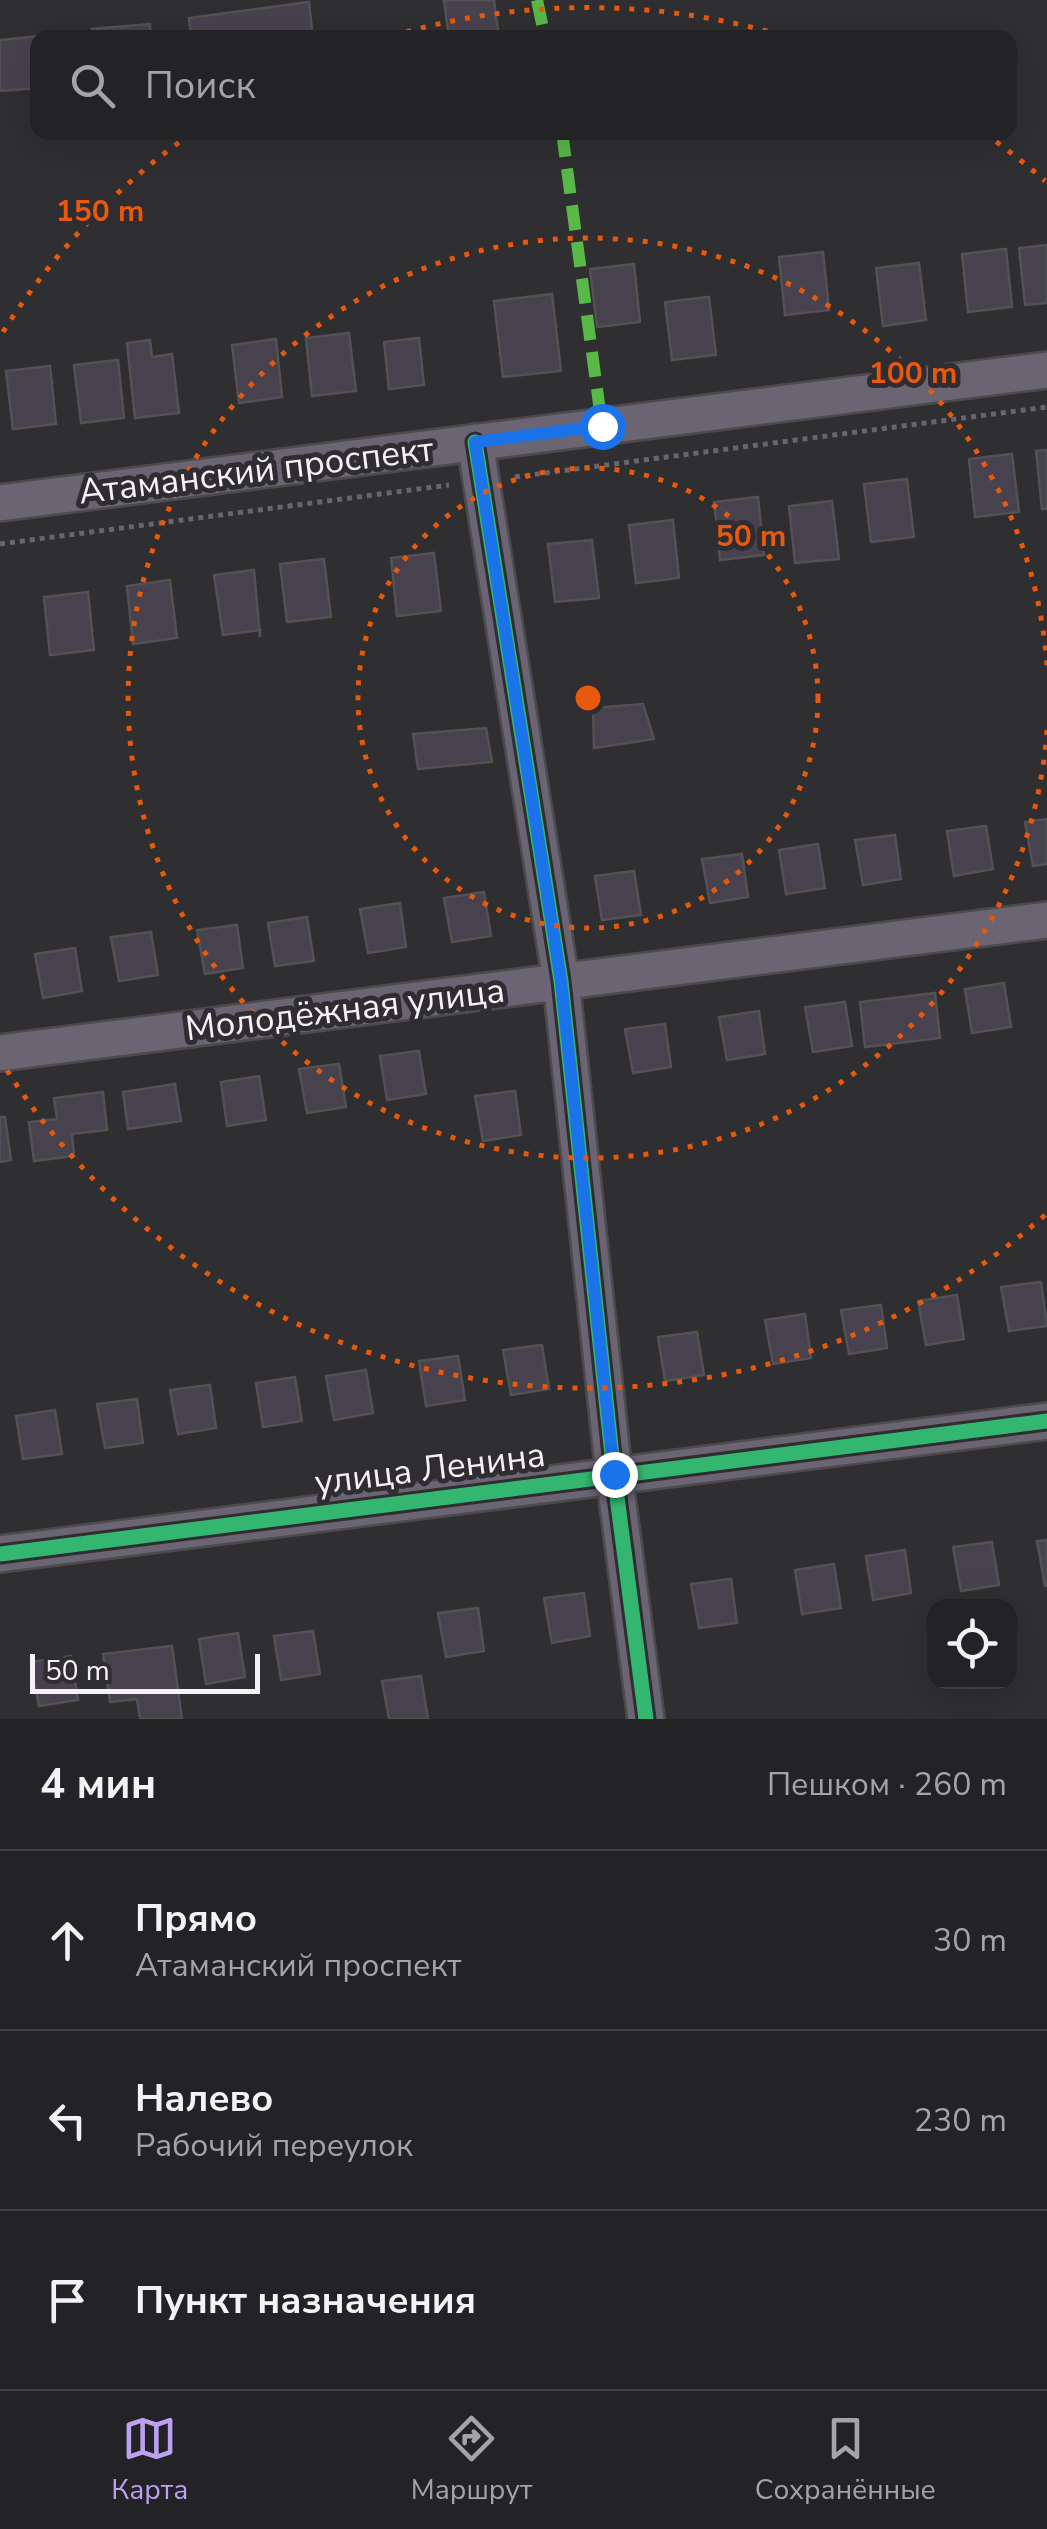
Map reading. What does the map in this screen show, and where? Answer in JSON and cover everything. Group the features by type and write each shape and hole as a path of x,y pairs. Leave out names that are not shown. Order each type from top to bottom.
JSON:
{"street":[{"name":"Атаманский проспект","path":"0,503 1047,370"},
{"path":"475,442 561,981 614,1474 646,1719"},
{"name":"Молодёжная улица","path":"0,1053 1047,920"},
{"name":"улица Ленина","path":"0,1554 1047,1421"}],"path":[{"path":"0,544 1047,407"}],"building":[{"path":"444,0 494,0 498,30 448,30"},
{"path":"309,2 312,30 190,30 189,18"},
{"path":"150,24 150,30 92,29"},
{"path":"30,37 30,89 0,91 0,40"},
{"path":"1047,245 1047,303 1025,305 1019,248"},
{"path":"1006,249 1012,307 968,312 962,254"},
{"path":"823,252 829,310 785,315 779,257"},
{"path":"919,263 926,320 883,326 876,268"},
{"path":"634,264 640,322 597,327 590,269"},
{"path":"552,294 561,371 503,377 494,301"},
{"path":"709,297 716,355 672,360 665,302"},
{"path":"349,333 356,391 312,396 306,338"},
{"path":"419,338 424,385 389,389 384,342"},
{"path":"276,339 282,397 239,403 232,345"},
{"path":"150,340 152,357 172,354 179,413 135,418 127,343"},
{"path":"118,360 124,418 81,423 74,365"},
{"path":"50,366 56,424 13,429 6,371"},
{"path":"1047,450 1047,509 1042,509 1036,451"},
{"path":"1012,454 1019,512 975,517 969,459"},
{"path":"907,479 914,537 871,542 864,484"},
{"path":"758,497 764,555 720,560 714,502"},
{"path":"832,501 839,559 795,563 789,506"},
{"path":"673,520 679,578 636,583 629,525"},
{"path":"592,540 599,598 555,602 548,544"},
{"path":"434,553 441,611 397,616 391,558"},
{"path":"324,559 331,617 287,622 280,564"},
{"path":"254,570 259,630 223,635 214,575"},
{"path":"170,580 177,638 133,644 127,586"},
{"path":"88,592 94,650 50,655 44,597"},
{"path":"643,704 654,739 594,748 593,708"},
{"path":"486,728 492,762 418,769 413,734"},
{"path":"1047,819 1047,864 1033,866 1025,822"},
{"path":"986,826 993,869 954,876 947,831"},
{"path":"895,835 901,879 863,885 855,840"},
{"path":"818,844 825,888 786,894 779,850"},
{"path":"742,854 748,897 710,903 702,859"},
{"path":"634,871 641,915 602,920 595,876"},
{"path":"484,892 491,936 452,942 444,898"},
{"path":"400,903 406,947 368,953 360,909"},
{"path":"307,917 314,961 275,966 268,923"},
{"path":"237,925 243,968 205,974 197,930"},
{"path":"151,932 158,975 119,981 111,937"},
{"path":"75,948 82,991 43,998 35,954"},
{"path":"1004,983 1011,1027 972,1033 965,989"},
{"path":"935,993 940,1038 865,1047 860,1002"},
{"path":"845,1002 852,1046 813,1052 805,1007"},
{"path":"759,1011 765,1054 727,1060 719,1017"},
{"path":"665,1024 671,1067 633,1073 625,1029"},
{"path":"419,1051 426,1094 387,1100 380,1056"},
{"path":"339,1064 346,1107 307,1113 299,1069"},
{"path":"259,1076 266,1120 227,1126 221,1082"},
{"path":"175,1084 181,1121 128,1129 123,1092"},
{"path":"515,1091 521,1135 483,1141 475,1096"},
{"path":"103,1092 107,1130 72,1134 74,1156 34,1161 29,1122 57,1119 54,1098"},
{"path":"0,1117 5,1117 11,1160 0,1162"},
{"path":"1041,1282 1047,1326 1009,1331 1001,1287"},
{"path":"957,1295 964,1339 926,1345 918,1301"},
{"path":"881,1305 887,1348 849,1354 841,1310"},
{"path":"805,1314 811,1358 773,1364 765,1320"},
{"path":"697,1332 704,1375 665,1381 658,1337"},
{"path":"542,1345 549,1389 511,1395 503,1350"},
{"path":"458,1356 465,1400 426,1406 419,1361"},
{"path":"366,1370 373,1413 334,1420 326,1376"},
{"path":"295,1377 302,1421 263,1427 256,1383"},
{"path":"210,1385 216,1428 178,1434 170,1390"},
{"path":"137,1399 143,1443 105,1448 97,1404"},
{"path":"55,1410 62,1454 23,1459 16,1416"},
{"path":"1047,1540 1047,1585 1045,1586 1037,1541"},
{"path":"992,1542 999,1585 961,1591 953,1547"},
{"path":"905,1550 911,1593 873,1600 866,1556"},
{"path":"834,1564 841,1608 802,1614 795,1570"},
{"path":"731,1579 737,1623 699,1628 691,1584"},
{"path":"584,1593 590,1636 552,1643 544,1598"},
{"path":"478,1608 484,1651 446,1657 438,1613"},
{"path":"313,1631 320,1674 281,1680 274,1636"},
{"path":"238,1633 245,1677 206,1684 199,1639"},
{"path":"172,1646 182,1719 140,1719 137,1699 110,1702 103,1654"},
{"path":"71,1656 78,1700 39,1706 31,1662"},
{"path":"421,1676 428,1719 389,1719 382,1681"}],"marked path":[{"path":"537,0 543,30"},
{"path":"563,140 602,426"}],"cycle path":[{"path":"475,442 561,981 614,1474 646,1719"},
{"path":"0,1554 1047,1421"}],"route":[{"path":"602,426 475,442 561,981 614,1474"}]}
